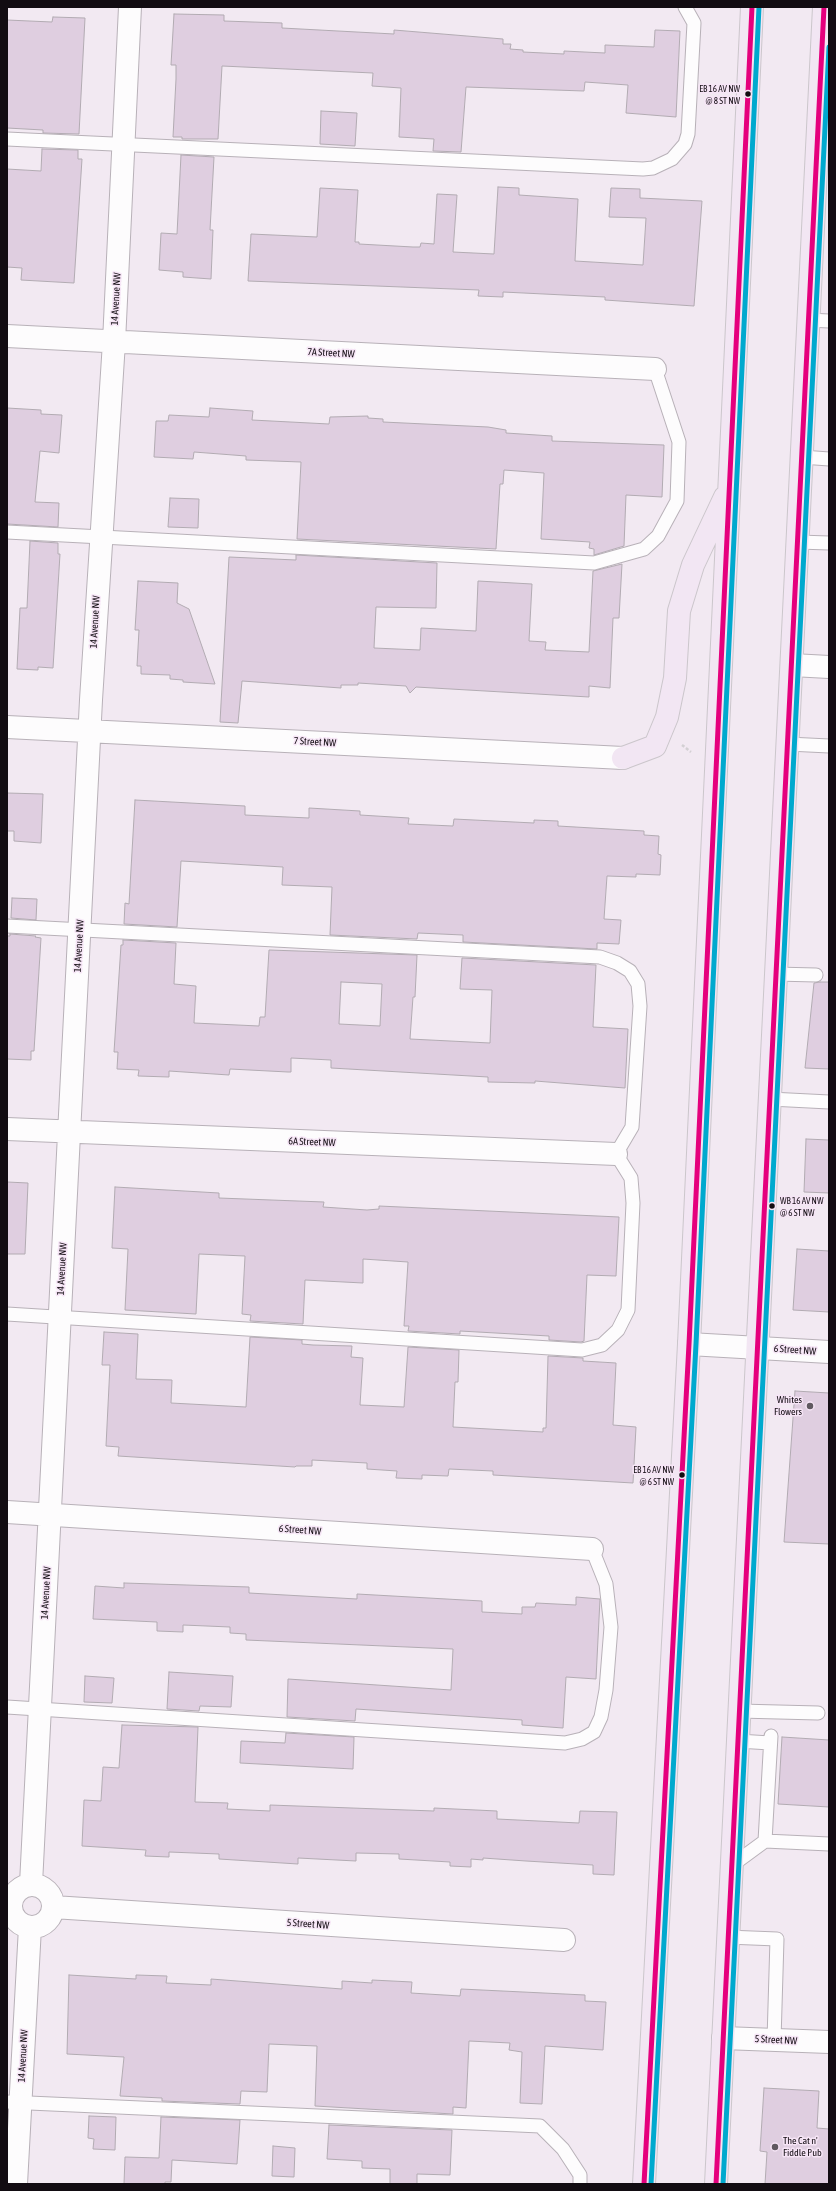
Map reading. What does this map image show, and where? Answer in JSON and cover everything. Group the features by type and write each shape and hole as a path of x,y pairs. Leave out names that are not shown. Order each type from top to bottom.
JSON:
{"highway":[{"path":"644,2184 689,1344 752,7"},
{"path":"716,2184 727,1937 802,457 819,320 824,7"},
{"path":"623,758 656,746 667,717 676,678 679,611 693,565 730,487"}],"street":[{"name":"14 Avenue NW","path":"31,1884 89,730 100,536 114,342 130,7"},
{"name":"7A Street NW","path":"7,336 655,369"},
{"path":"792,665 829,667"},
{"name":"7 Street NW","path":"7,727 623,758"},
{"name":"6A Street NW","path":"7,1129 616,1154"},
{"name":"6 Street NW","path":"689,1344 829,1352"},
{"name":"6 Street NW","path":"7,1512 592,1549"},
{"path":"31,1884 44,1888 49,1893 53,1907 51,1914 43,1924 30,1927 18,1922 11,1912 9,1905 14,1893 19,1888 31,1884"},
{"name":"5 Street NW","path":"53,1907 564,1940"},
{"name":"14 Avenue NW","path":"16,2184 14,2102 30,1927"},
{"name":"5 Street NW","path":"723,2038 829,2042"}],"lane":[{"path":"7,139 643,169 653,168 672,160 685,144 688,134 694,23 685,7"},
{"path":"7,532 594,563 644,549 658,536 677,501 679,442 655,369"},
{"path":"802,457 829,458"},
{"path":"798,542 829,544"},
{"path":"788,744 829,746"},
{"path":"7,926 600,957 618,963 630,971 638,984 640,1006 632,1127 616,1154 631,1178 633,1203 628,1310 618,1330 602,1345 582,1350 7,1314"},
{"path":"775,974 816,975"},
{"path":"770,1099 829,1102"},
{"path":"7,1707 565,1743 582,1739 594,1732 601,1717 606,1690 611,1627 606,1584 592,1549"},
{"path":"739,1711 818,1713"},
{"path":"738,1741 770,1739 765,1841"},
{"path":"731,1866 765,1841 829,1844"},
{"path":"727,1937 777,1939 774,2040"},
{"path":"14,2102 540,2126 563,2149 580,2175 580,2184"}],"path":[{"path":"678,742 691,752"}],"building":[{"path":"174,14 224,15 224,21 282,23 282,28 394,34 394,30 503,39 503,44 511,44 510,49 523,50 523,52 564,54 564,51 605,53 605,45 654,47 655,30 680,31 676,117 626,113 628,85 585,82 584,91 466,87 461,152 433,151 434,139 399,137 401,88 372,86 373,73 222,66 218,139 182,139 182,137 173,137 176,65 171,65"},
{"path":"53,17 85,18 79,134 43,133 43,130 7,128 7,20 52,22"},
{"path":"321,111 357,113 355,146 320,144"},
{"path":"42,149 78,150 78,159 82,159 74,283 21,280 22,268 7,267 7,169 41,171"},
{"path":"181,155 214,157 210,230 213,230 211,279 183,277 183,272 159,270 161,233 177,234"},
{"path":"498,187 519,188 519,195 578,199 575,261 643,265 646,218 609,217 611,188 640,189 640,198 702,201 694,306 605,300 605,297 503,292 503,297 478,296 479,290 248,281 251,234 317,237 320,188 358,190 355,242 359,242 359,244 413,247 420,247 421,243 434,244 437,194 457,195 453,252 494,254"},
{"path":"7,408 41,410 41,414 62,415 59,453 40,451 35,502 59,503 58,527 7,524"},
{"path":"210,408 253,411 252,420 329,424 330,417 368,416 368,418 383,419 383,422 488,427 506,430 506,433 552,436 552,441 664,445 662,497 626,495 624,546 594,555 594,549 589,548 590,542 541,539 544,473 504,470 503,484 500,484 496,549 297,539 301,462 246,460 246,456 194,452 193,459 154,457 156,421 168,421 169,415 209,417"},
{"path":"170,498 199,499 198,528 168,527"},
{"path":"30,541 58,543 58,554 60,554 53,668 38,667 38,670 17,669 20,608 27,608"},
{"path":"296,555 437,563 436,608 376,607 374,648 420,650 421,628 476,631 478,581 532,584 529,641 546,642 545,650 589,652 593,571 622,564 619,618 613,618 610,688 589,686 589,697 416,687 410,693 406,686 358,683 358,685 341,685 341,688 242,681 238,723 220,722 229,557 296,560"},
{"path":"138,581 178,583 177,603 189,609 215,684 183,682 183,680 170,679 170,675 141,674 141,666 137,666 139,630 135,630"},
{"path":"7,793 43,794 41,843 14,841 14,831 7,831"},
{"path":"135,800 245,806 245,815 309,818 309,808 360,811 360,815 409,818 408,824 453,826 454,819 534,823 534,820 558,821 558,826 644,831 644,835 659,836 658,854 661,855 660,875 636,874 636,877 607,876 604,919 621,920 619,944 597,943 597,949 463,942 463,935 418,933 417,939 330,935 332,887 282,885 283,867 181,861 177,927 124,924 125,903 129,904"},
{"path":"12,898 37,899 36,920 11,918"},
{"path":"10,934 36,936 35,937 41,938 34,1051 31,1051 31,1060 7,1059 7,936 10,936"},
{"path":"123,940 176,943 174,984 196,986 194,1023 259,1026 260,1017 265,1017 269,950 417,955 415,997 413,997 410,1039 490,1043 492,990 460,989 462,958 596,965 593,1027 628,1029 625,1088 535,1081 535,1083 488,1082 488,1077 331,1068 331,1060 291,1058 291,1072 230,1069 229,1075 169,1071 169,1077 138,1076 139,1070 117,1069 118,1052 114,1052 121,945 123,945","holes":["341,982 382,984 380,1026 339,1024"]},
{"path":"829,982 829,1069 805,1068 814,983"},
{"path":"806,1139 829,1140 829,1193 804,1192"},
{"path":"7,1182 28,1183 25,1254 7,1254"},
{"path":"115,1187 219,1193 219,1198 324,1202 323,1207 367,1210 379,1209 379,1206 619,1217 616,1276 587,1275 584,1341 581,1342 549,1340 549,1336 460,1331 460,1334 408,1331 409,1326 404,1326 408,1262 363,1259 363,1283 305,1280 303,1324 250,1321 251,1315 242,1314 245,1256 199,1254 196,1314 125,1310 128,1249 112,1248"},
{"path":"797,1249 829,1251 829,1312 793,1310"},
{"path":"104,1332 138,1334 136,1379 172,1380 171,1403 246,1407 250,1337 302,1340 302,1344 313,1345 352,1346 351,1357 363,1358 360,1405 404,1407 408,1347 459,1350 458,1382 455,1382 453,1427 543,1432 543,1428 546,1428 548,1356 583,1358 583,1361 616,1363 613,1425 636,1427 633,1483 493,1475 493,1471 449,1469 448,1476 422,1475 422,1479 396,1478 397,1471 367,1469 367,1463 312,1460 312,1466 295,1467 118,1456 119,1447 106,1446 110,1365 102,1365"},
{"path":"795,1391 829,1393 829,1544 784,1542"},
{"path":"124,1583 249,1587 249,1593 357,1599 357,1594 482,1601 482,1612 522,1614 522,1607 535,1607 536,1603 576,1605 576,1597 600,1599 596,1679 566,1677 563,1728 522,1725 522,1720 356,1709 355,1721 287,1717 288,1679 451,1690 453,1649 246,1640 246,1634 230,1633 230,1627 183,1625 183,1632 157,1631 157,1622 93,1619 95,1586 124,1588"},
{"path":"169,1672 233,1676 231,1707 200,1706 199,1711 167,1709"},
{"path":"85,1676 114,1678 112,1703 84,1702"},
{"path":"122,1725 198,1727 195,1802 228,1803 227,1809 270,1811 270,1805 434,1811 434,1808 497,1811 497,1819 579,1823 580,1811 617,1812 614,1875 593,1874 593,1865 483,1858 483,1860 471,1859 471,1867 450,1866 450,1862 399,1859 399,1854 356,1853 356,1861 298,1858 298,1864 219,1859 219,1854 169,1852 169,1857 145,1856 146,1850 82,1846 84,1800 101,1801 103,1767 119,1768"},
{"path":"286,1733 354,1737 353,1769 240,1763 241,1741 285,1743"},
{"path":"782,1737 829,1740 829,1807 778,1804"},
{"path":"69,1975 136,1979 136,1975 167,1976 166,1983 211,1985 211,1979 342,1989 342,1981 372,1983 372,1980 412,1982 411,1993 460,1996 461,1989 585,1995 585,2001 606,2002 603,2050 545,2046 542,2104 520,2103 522,2052 509,2050 510,2043 469,2041 466,2108 453,2107 453,2114 315,2106 317,2046 269,2044 267,2092 241,2091 240,2104 162,2101 162,2098 120,2096 124,2057 67,2054"},
{"path":"764,2088 819,2091 817,2128 829,2129 829,2184 765,2184 767,2152 760,2151"},
{"path":"89,2116 116,2117 115,2150 93,2149 94,2139 88,2138"},
{"path":"161,2117 240,2120 237,2164 172,2160 171,2182 165,2182 165,2184 124,2184 125,2157 159,2158"},
{"path":"329,2125 452,2130 450,2175 417,2174 417,2184 390,2184 390,2169 362,2168 362,2161 327,2159"},
{"path":"273,2146 295,2148 294,2177 272,2176"}],"transit line":[{"path":"644,2184 689,1344 752,7"},
{"path":"651,2184 696,1344 759,7"},
{"path":"716,2184 824,7"},
{"path":"723,2184 829,47"}],"place":[{"name":"EB 16 AV NW @ 8 ST NW","path":"748,94"},
{"name":"WB 16 AV NW @ 6 ST NW","path":"772,1206"},
{"name":"Whites Flowers","path":"810,1406"},
{"name":"EB 16 AV NW @ 6 ST NW","path":"682,1475"},
{"name":"The Cat n' Fiddle Pub","path":"775,2147"}]}
